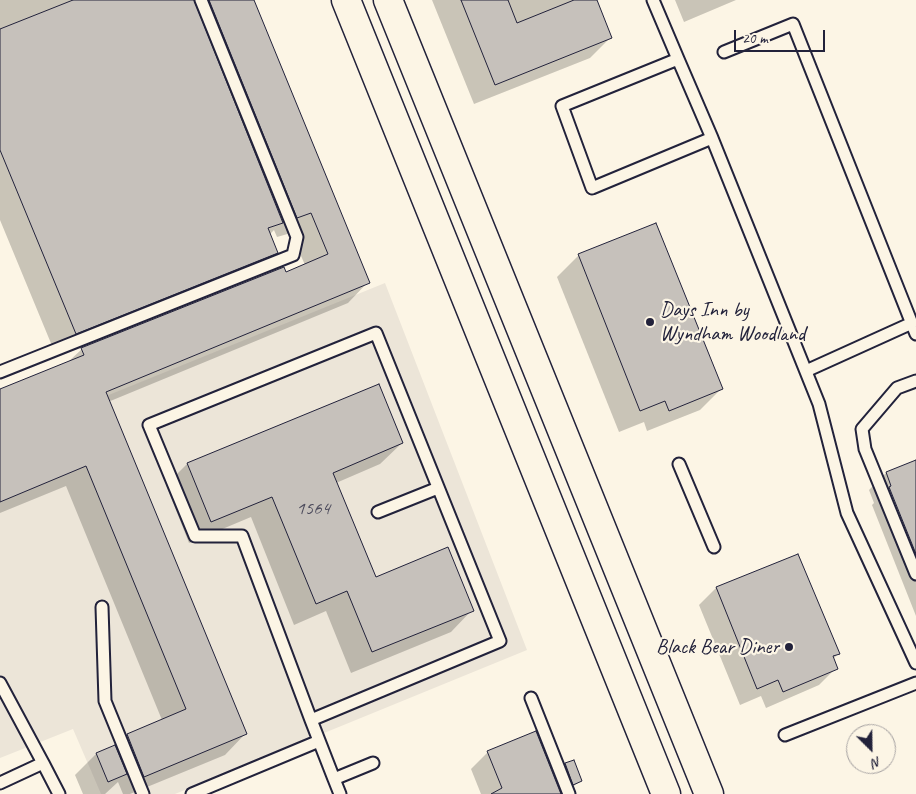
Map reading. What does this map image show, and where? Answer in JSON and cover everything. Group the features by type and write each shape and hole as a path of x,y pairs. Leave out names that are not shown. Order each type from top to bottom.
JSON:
{"highway":[{"path":"346,0 666,794"},
{"path":"388,0 709,794"}],"lane":[{"path":"0,372 293,255 297,237 201,0"},
{"path":"653,0 712,138 819,404 847,513 916,663"},
{"path":"724,52 793,24 914,328 806,371"},
{"path":"678,58 562,106 592,188 712,138"},
{"path":"311,720 500,641 376,333 148,425 195,536 242,536 311,720 340,794"},
{"path":"916,381 898,388 862,430 865,449 916,574"},
{"path":"679,464 714,547"},
{"path":"378,512 438,488"},
{"path":"102,607 105,701 143,794"},
{"path":"0,683 59,794"},
{"path":"785,735 916,683"},
{"path":"531,698 569,794"},
{"path":"192,794 319,741"},
{"path":"0,783 44,763"},
{"path":"334,779 373,763"}],"shaded area":[{"path":"385,283 527,650 175,794 101,794 73,729 0,758 0,439"}],"building":[{"path":"73,0 194,0 283,223 268,228 278,253 76,334 0,150 0,29"},
{"path":"209,0 254,0 370,283 106,392 247,734 144,777 127,734 186,709 86,466 0,502 0,389 84,355 81,348 284,267 286,272 328,254 311,213 297,218"},
{"path":"461,0 508,0 517,23 574,0 597,0 612,38 495,85"},
{"name":"Days Inn by Wyndham Woodland","path":"656,223 723,389 669,411 665,401 640,411 578,254"},
{"path":"379,384 403,443 333,473 376,577 448,547 474,611 372,652 347,591 316,604 272,497 211,522 187,463"},
{"path":"916,460 916,554 889,487 891,486 886,472"},
{"path":"798,554 840,654 833,656 838,669 783,692 778,680 757,689 716,587"},
{"path":"536,731 561,794 491,794 502,788 487,751"},
{"path":"115,745 127,774 108,782 96,753"},
{"path":"574,760 582,781 573,785 565,763"}],"place":[{"name":"Days Inn by Wyndham Woodland","path":"650,322"},
{"name":"Black Bear Diner","path":"789,647"}]}
